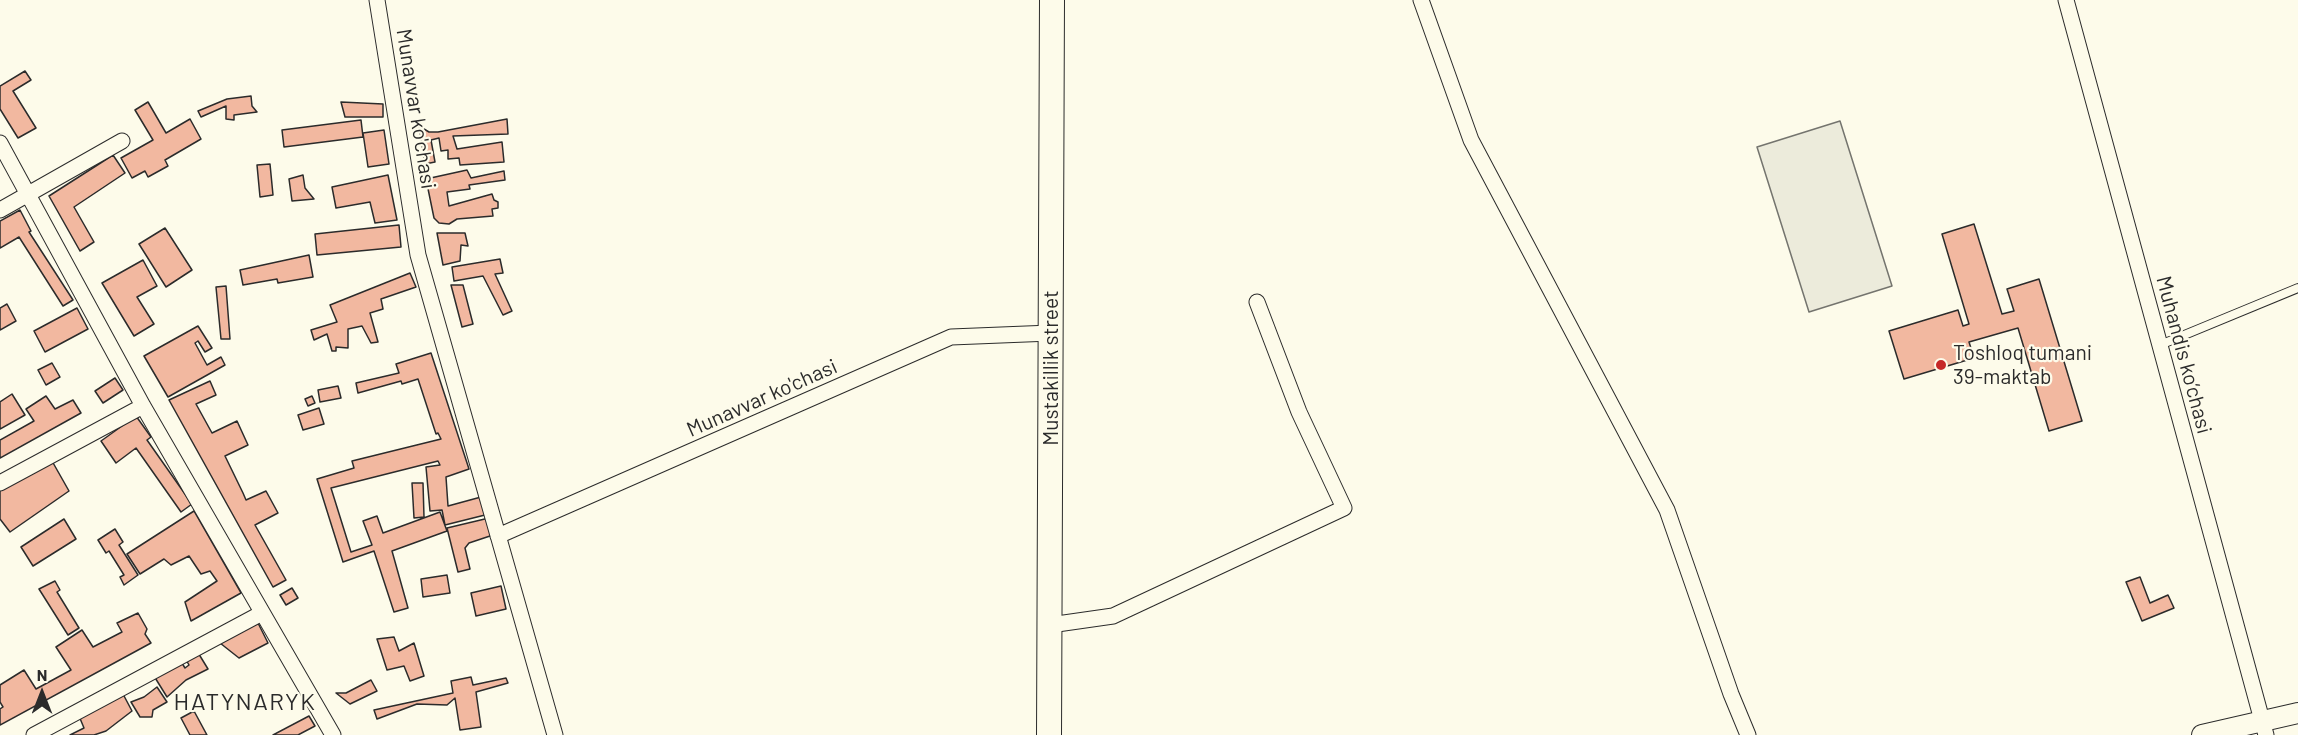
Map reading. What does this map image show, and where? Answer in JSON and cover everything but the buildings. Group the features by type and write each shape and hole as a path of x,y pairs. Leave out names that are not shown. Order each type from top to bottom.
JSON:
{"main road":[{"name":"Mustakillik street","path":"1049,735 1052,0"}],"street":[{"name":"Munavvar ko'chasi","path":"377,0 418,255 555,735"},
{"path":"1421,0 1471,140 1667,510 1731,694 1748,735"},
{"name":"Muhandis ko‘chasi","path":"2066,0 2264,728"},
{"path":"0,210 122,141"},
{"path":"0,143 143,406 333,735"},
{"path":"1050,625 1113,616 1344,508 1299,412 1257,302"},
{"name":"Munavvar ko'chasi","path":"498,536 951,337 1051,333"},
{"path":"0,483 143,406"},
{"path":"34,735 262,613"},
{"path":"2202,735 2264,728 2298,713"}],"lane":[{"path":"2160,345 2298,288"}],"shaded area":[{"path":"1840,121 1892,286 1809,312 1757,147"}],"place":[{"name":"Toshloq tumani 39-maktab","path":"1941,365"}],"district":[{"name":"HATYNARYK","path":"245,702"}]}
